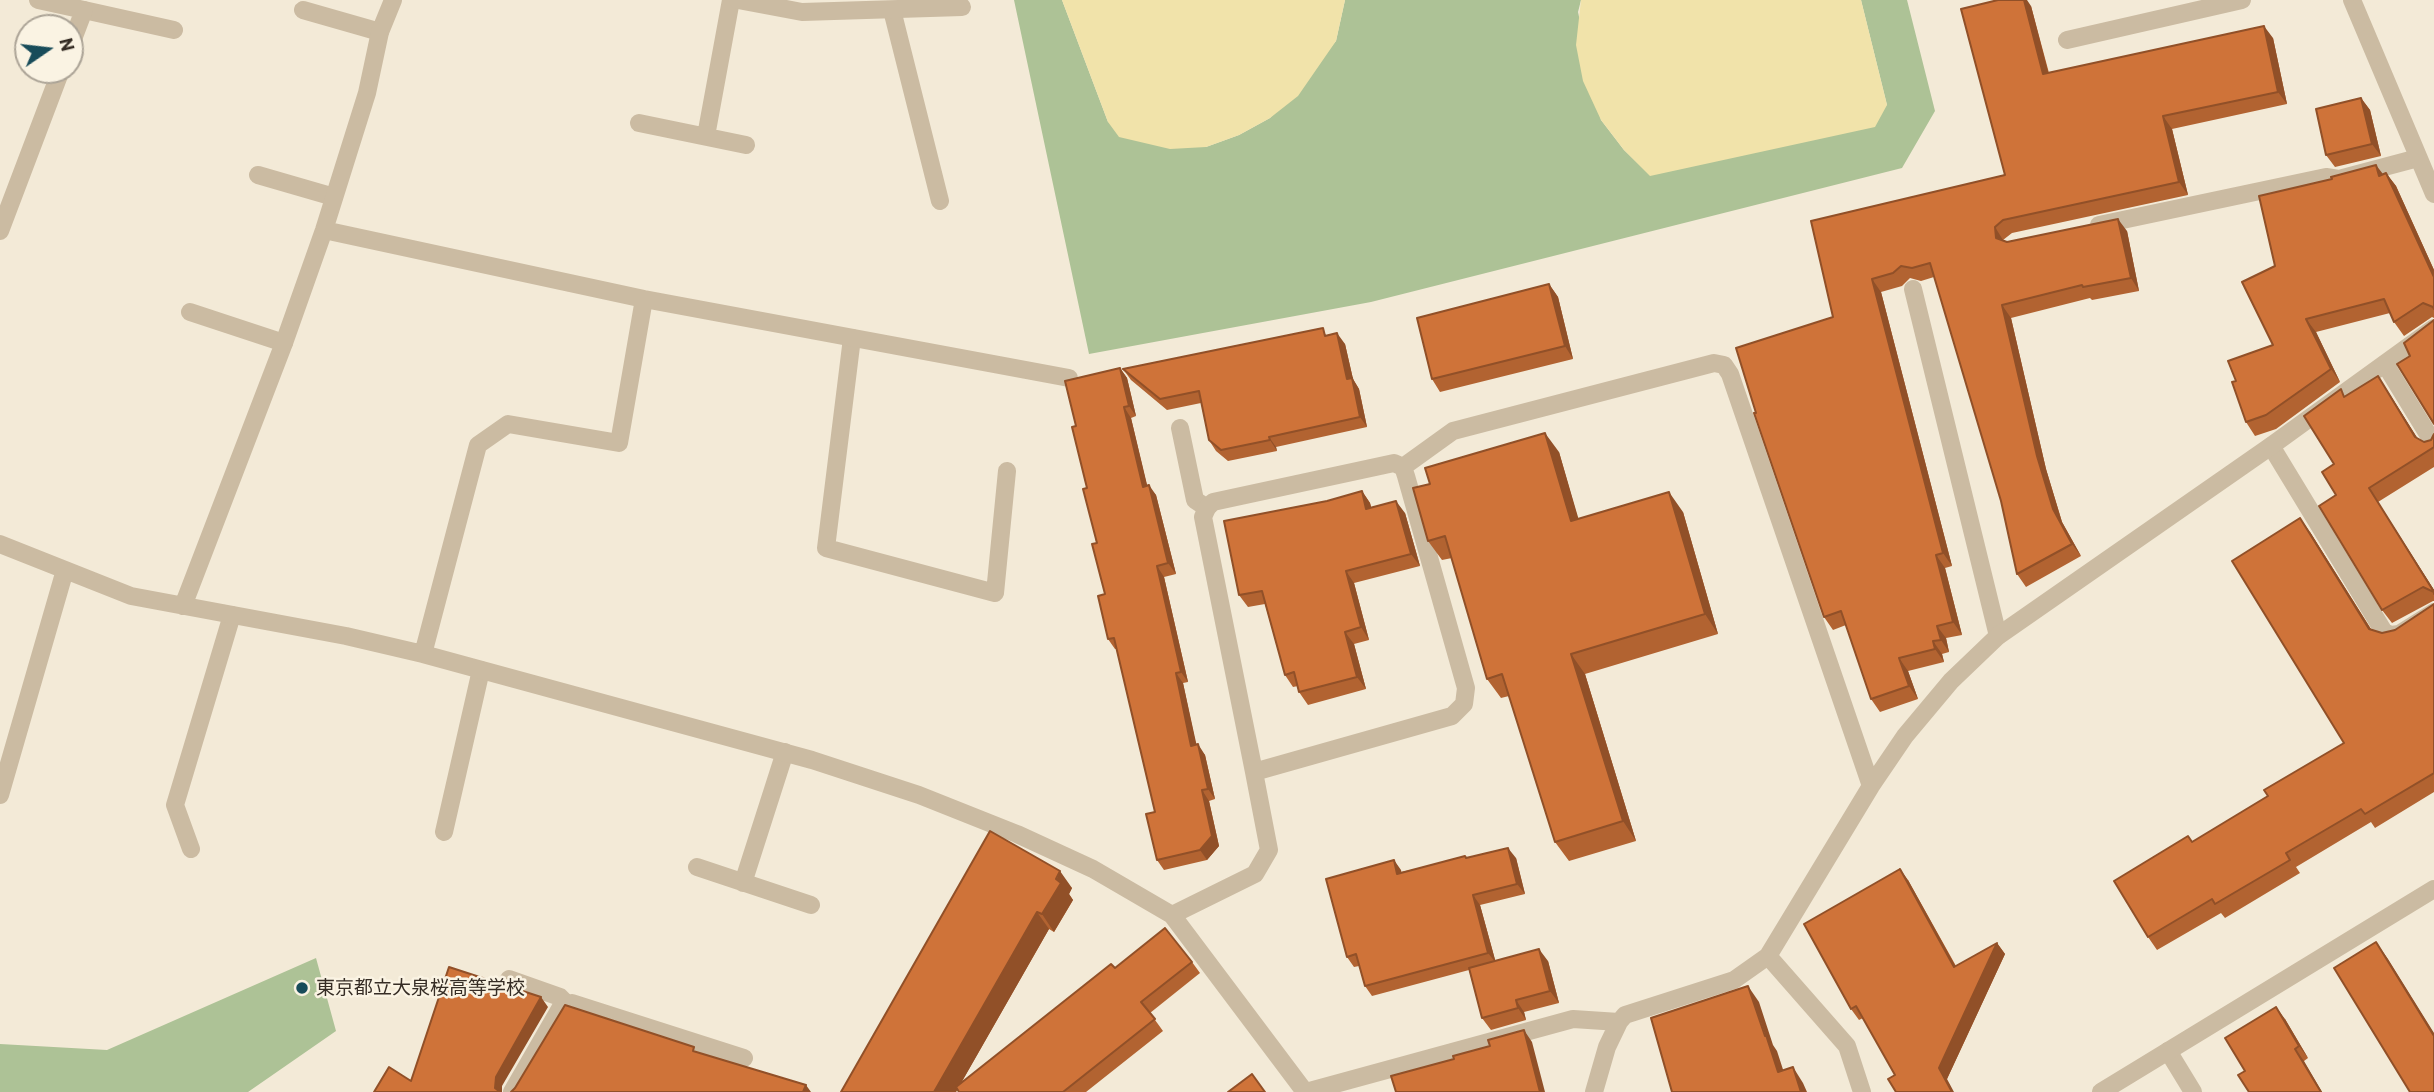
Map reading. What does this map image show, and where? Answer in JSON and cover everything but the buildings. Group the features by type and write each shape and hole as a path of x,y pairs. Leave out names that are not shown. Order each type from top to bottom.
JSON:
{"street":[{"path":"38,0 174,30"},
{"path":"183,606 284,343 324,230 367,93 380,32 393,0"},
{"path":"706,136 732,0"},
{"path":"738,0 802,12 836,6 892,10 962,7"},
{"path":"2067,40 2242,0"},
{"path":"2352,0 2425,165 2434,194"},
{"path":"82,14 84,10"},
{"path":"303,10 380,32"},
{"path":"892,10 940,201"},
{"path":"0,231 56,84"},
{"path":"639,122 746,145"},
{"path":"2082,229 2326,177 2339,179 2425,165"},
{"path":"258,175 334,197"},
{"path":"324,230 644,299 1069,378"},
{"path":"1913,289 1997,636"},
{"path":"424,654 478,444 508,424 619,443 644,299"},
{"path":"190,313 284,343"},
{"path":"1594,1092 1607,1047 1625,1015 1734,980 1768,956 1871,786 1905,736 1951,681 1997,636 2271,446 2434,328"},
{"path":"852,338 826,548 995,593 1007,471"},
{"path":"1403,467 1452,430 1714,363 1724,365 1730,373 1871,786"},
{"path":"2385,365 2434,444"},
{"path":"1180,428 1195,500 1207,508"},
{"path":"2271,446 2384,632 2399,634 2434,612"},
{"path":"1172,915 1255,874 1269,850 1203,516 1207,508 1213,502 1394,463 1403,467"},
{"path":"1254,772 1452,716 1464,704 1466,688 1403,467"},
{"path":"0,544 131,596 346,636 424,654 785,752 919,795 1017,834 1093,869 1172,915 1305,1092 1573,1019 1619,1022"},
{"path":"0,795 65,570"},
{"path":"191,849 175,805 232,615"},
{"path":"444,832 481,670"},
{"path":"743,883 785,752"},
{"path":"696,867 811,905"},
{"path":"2101,1092 2434,890"},
{"path":"1768,956 1847,1046 1861,1092"},
{"path":"509,979 560,997 567,1003"},
{"path":"512,1092 561,1007 567,1003 744,1058"},
{"path":"2168,1051 2193,1092"}],"green space":[{"path":"1014,0 1062,0 1108,122 1206,147 1239,135 1270,118 1336,41 1345,0 1581,0 1578,12 1601,120 1624,150 1650,175 1887,105 1861,0 1907,0 1935,111 1902,168 1371,302 1089,354"},
{"path":"316,958 336,1031 248,1092 0,1092 0,1044 107,1050"}],"sand":[{"path":"1062,0 1345,0 1336,41 1298,96 1270,118 1239,135 1206,147 1170,149 1119,137 1108,122"},
{"path":"1581,0 1861,0 1887,105 1875,127 1650,176 1624,150 1601,120 1583,81 1576,45"}],"place":[{"name":"東京都立大泉桜高等学校","path":"302,988"}]}
